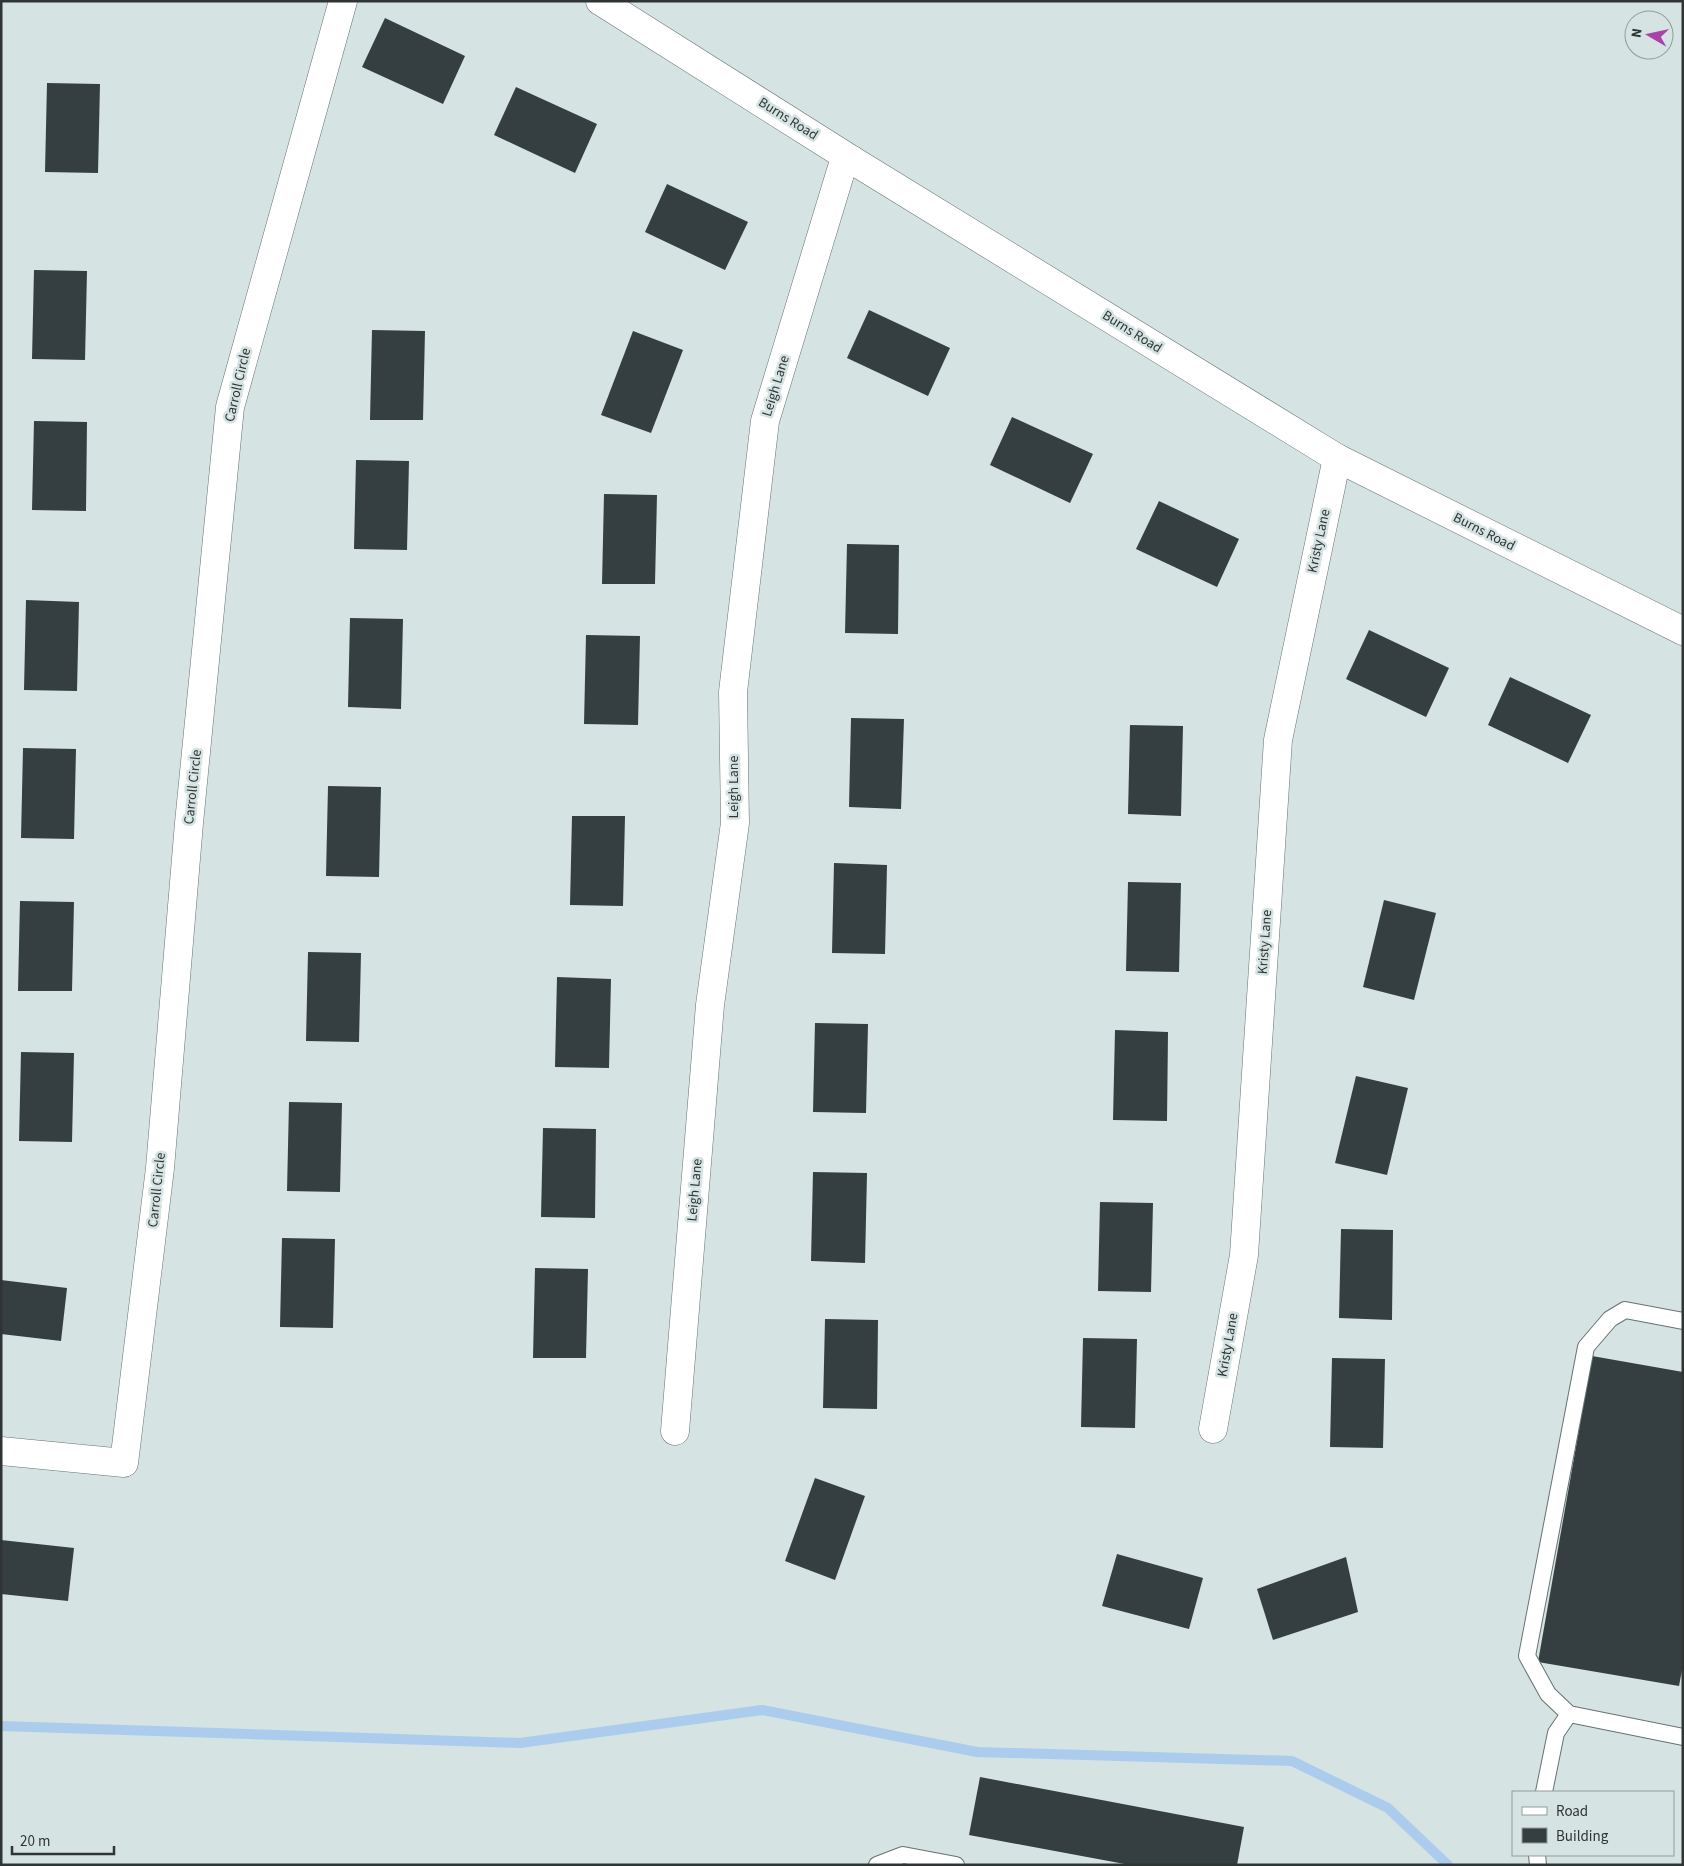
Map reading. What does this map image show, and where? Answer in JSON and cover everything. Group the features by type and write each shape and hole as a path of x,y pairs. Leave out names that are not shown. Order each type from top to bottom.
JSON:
{"street":[{"name":"Carroll Circle","path":"1,1451 124,1463 160,1168 189,824 230,407 343,1"},
{"name":"Burns Road","path":"600,1 852,160 1337,458 1683,631"},
{"name":"Leigh Lane","path":"675,1431 710,1005 734,823 733,692 765,421 843,164 852,160"},
{"name":"Kristy Lane","path":"1213,1429 1244,1255 1278,740 1337,458"}],"lane":[{"path":"1683,1321 1625,1310 1610,1320 1586,1347 1526,1656 1548,1694 1569,1714 1683,1737"},
{"path":"1544,1791 1556,1733 1569,1714"},
{"path":"877,1865 904,1855 956,1865"}],"building":[{"path":"385,18 465,56 443,104 362,67"},
{"path":"47,83 100,84 98,173 45,172"},
{"path":"516,87 597,124 575,173 494,135"},
{"path":"667,184 748,222 725,270 645,232"},
{"path":"34,270 87,271 85,360 32,359"},
{"path":"869,310 950,348 928,396 847,358"},
{"path":"372,330 425,331 423,420 370,420"},
{"path":"633,331 683,350 651,433 601,415"},
{"path":"1012,417 1093,454 1070,503 990,465"},
{"path":"34,421 87,422 86,511 32,510"},
{"path":"356,460 409,461 407,550 354,549"},
{"path":"604,494 657,495 655,584 602,584"},
{"path":"1159,501 1239,539 1217,587 1136,549"},
{"path":"847,544 899,545 898,634 845,633"},
{"path":"26,600 79,602 77,691 24,690"},
{"path":"350,618 403,619 401,709 348,707"},
{"path":"1369,630 1449,668 1426,717 1346,679"},
{"path":"586,635 640,636 638,725 584,724"},
{"path":"1510,677 1591,715 1568,763 1488,725"},
{"path":"851,718 904,719 901,809 849,807"},
{"path":"1130,725 1183,726 1181,816 1128,814"},
{"path":"23,748 76,749 74,839 21,838"},
{"path":"328,786 381,787 379,877 326,876"},
{"path":"572,816 625,816 623,906 570,905"},
{"path":"834,863 887,865 885,954 832,953"},
{"path":"1128,882 1181,883 1179,972 1126,971"},
{"path":"1384,900 1436,913 1414,1000 1363,987"},
{"path":"20,901 74,902 72,991 18,991"},
{"path":"308,952 361,953 359,1042 306,1041"},
{"path":"557,977 611,979 609,1068 555,1067"},
{"path":"815,1023 868,1024 866,1113 813,1112"},
{"path":"1115,1030 1168,1032 1167,1121 1113,1120"},
{"path":"21,1052 74,1053 72,1142 19,1141"},
{"path":"1356,1076 1408,1088 1387,1175 1335,1163"},
{"path":"289,1102 342,1103 340,1192 287,1191"},
{"path":"543,1128 596,1129 595,1218 541,1217"},
{"path":"813,1172 867,1173 865,1263 811,1261"},
{"path":"1100,1202 1153,1203 1151,1292 1098,1291"},
{"path":"1341,1229 1393,1230 1392,1320 1339,1318"},
{"path":"282,1238 335,1239 333,1328 280,1327"},
{"path":"535,1268 588,1269 586,1358 533,1358"},
{"path":"1,1280 67,1288 61,1341 1,1334"},
{"path":"825,1319 878,1320 877,1409 823,1408"},
{"path":"1083,1338 1137,1339 1135,1428 1081,1427"},
{"path":"1592,1356 1683,1372 1683,1665 1679,1686 1538,1662"},
{"path":"1332,1358 1385,1359 1383,1448 1330,1447"},
{"path":"815,1478 865,1496 835,1580 785,1561"},
{"path":"1,1540 74,1548 68,1601 1,1594"},
{"path":"1117,1554 1203,1578 1189,1629 1102,1606"},
{"path":"1346,1557 1358,1612 1273,1640 1257,1589"},
{"path":"980,1777 1244,1827 1237,1865 1130,1865 969,1835"}],"waterway":[{"path":"1,1726 520,1743 762,1710 977,1752 1292,1761 1388,1808 1448,1865"}]}
